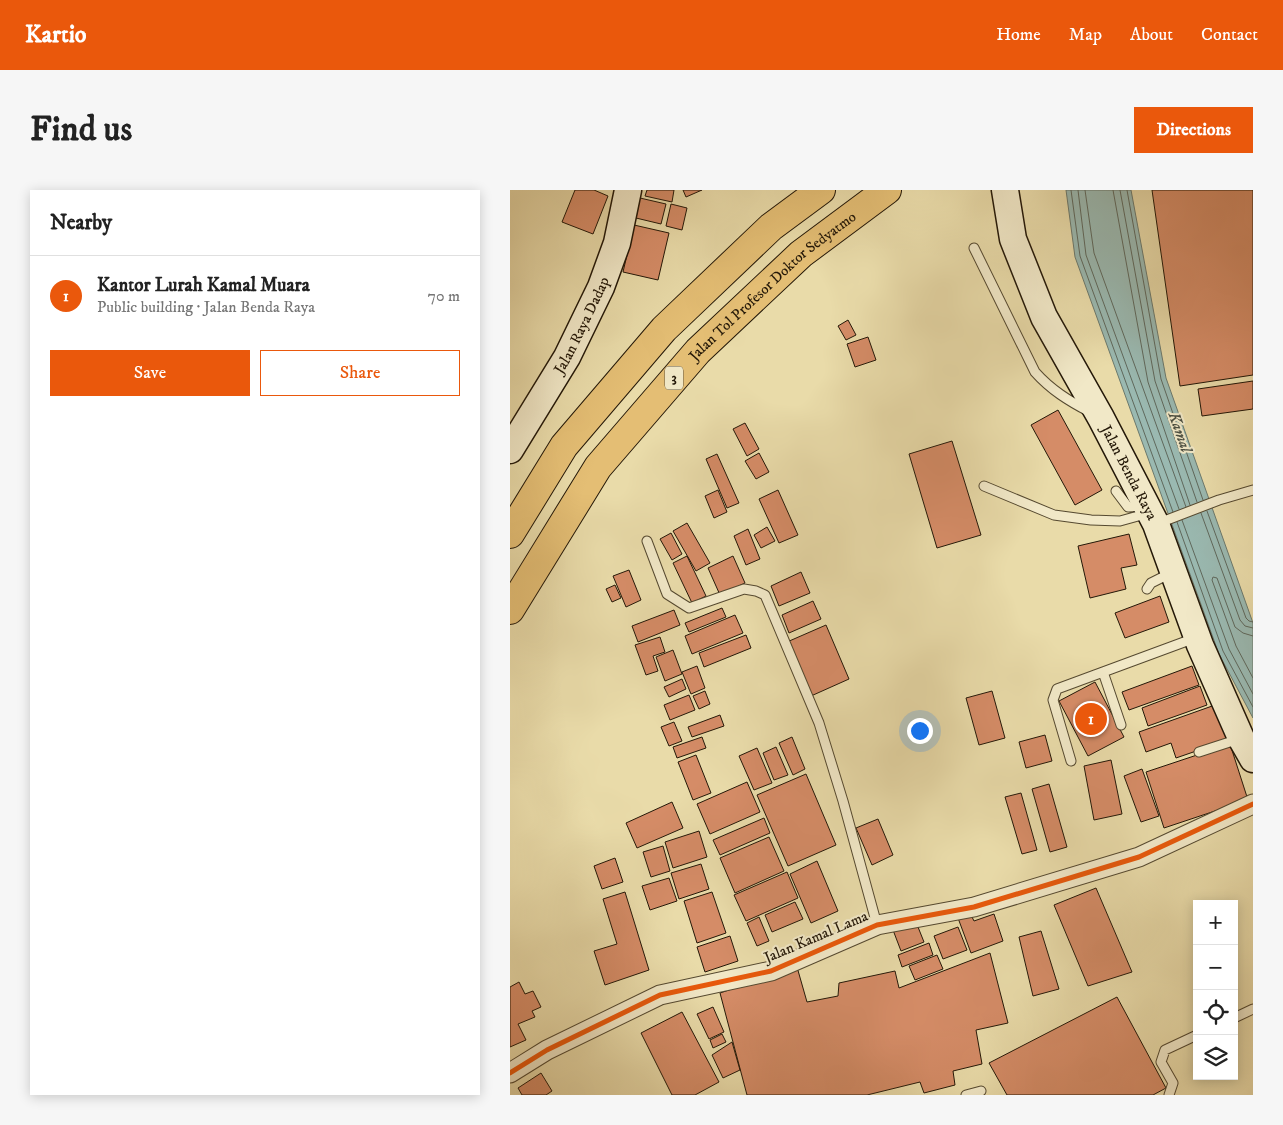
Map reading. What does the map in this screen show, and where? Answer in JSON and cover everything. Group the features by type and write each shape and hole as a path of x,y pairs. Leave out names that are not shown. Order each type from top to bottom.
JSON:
{"highway":[{"path":"510,534 564,446 664,329 771,227 820,190"},
{"name":"Jalan Tol Profesor Doktor Sedyatmo","path":"510,610 598,467 698,351 800,254 886,190"}],"main road":[{"name":"Jalan Raya Dadap","path":"510,450 566,357 600,287 617,243 628,190"},
{"name":"Jalan Benda Raya","path":"1005,193 1013,239 1044,317 1156,515 1164,577 1197,637 1247,748"}],"street":[{"name":"Jalan Kamal Lama","path":"510,1073 548,1050 660,996 770,972 877,925 974,907 1139,857 1253,804"}],"lane":[{"path":"974,248 1035,372 1046,385 1062,397 1101,418"},
{"path":"984,486 1054,515 1091,520 1120,521 1210,504 1253,490"},
{"path":"1116,491 1128,507 1156,515"},
{"path":"647,541 667,594 689,608 744,589 765,595 819,723 877,925"},
{"path":"1146,589 1151,583 1164,577"},
{"path":"1071,761 1053,700 1057,689 1197,637"},
{"path":"1103,672 1122,725"},
{"path":"1199,752 1247,748"},
{"path":"1238,1016 1253,1010"},
{"path":"1169,1095 1173,1083 1161,1062 1165,1050 1193,1037"},
{"path":"966,1095 981,1091"}],"water":[{"name":"Kamal","path":"1066,190 1131,190 1166,378 1253,623 1253,718 1219,654 1075,257"}],"building":[{"path":"575,190 594,190 608,196 593,234 562,222"},
{"path":"647,190 674,190 672,202 645,196"},
{"path":"683,190 702,190 686,197"},
{"path":"1152,190 1253,190 1253,375 1180,386"},
{"path":"640,198 666,204 661,224 636,218"},
{"path":"671,204 687,208 682,230 666,226"},
{"path":"634,225 669,233 658,280 623,272"},
{"path":"848,320 856,335 846,340 838,326"},
{"path":"868,337 876,360 855,367 847,344"},
{"path":"1253,381 1253,409 1202,416 1198,389"},
{"path":"1058,410 1102,490 1075,505 1031,425"},
{"path":"745,423 759,449 747,456 733,429"},
{"path":"952,441 981,535 937,548 909,454"},
{"path":"759,453 769,472 756,479 745,461"},
{"path":"717,454 739,503 727,508 706,459"},
{"path":"718,490 727,512 714,518 705,496"},
{"path":"778,490 798,535 779,543 759,499"},
{"path":"687,523 710,563 696,571 673,531"},
{"path":"767,527 775,541 761,548 754,535"},
{"path":"748,529 760,559 746,565 734,536"},
{"path":"671,533 682,554 672,560 660,539"},
{"path":"1129,534 1137,565 1121,568 1126,589 1090,598 1078,546"},
{"path":"687,556 706,596 692,603 673,563"},
{"path":"733,556 745,583 720,595 708,568"},
{"path":"629,570 641,600 626,607 613,576"},
{"path":"801,572 810,593 779,606 771,586"},
{"path":"615,585 621,598 612,602 606,589"},
{"path":"1160,596 1169,622 1125,638 1115,613"},
{"path":"813,601 821,619 789,633 782,615"},
{"path":"722,608 726,617 689,632 685,623"},
{"path":"674,610 680,625 638,642 632,626"},
{"path":"735,615 743,633 692,654 685,636"},
{"path":"826,625 849,679 811,696 787,642"},
{"path":"746,635 751,648 704,667 699,653"},
{"path":"660,637 665,652 653,656 658,671 646,675 635,645"},
{"path":"673,650 682,674 665,681 656,657"},
{"path":"697,666 705,688 691,694 682,672"},
{"path":"1192,666 1199,685 1129,710 1122,692"},
{"path":"682,679 686,689 669,697 664,687"},
{"path":"1095,682 1124,737 1088,756 1059,701"},
{"path":"1200,686 1207,705 1148,726 1142,708"},
{"path":"705,691 710,704 699,709 693,696"},
{"path":"992,691 1005,738 979,745 966,698"},
{"path":"689,695 695,710 670,720 664,705"},
{"path":"1215,705 1228,740 1176,758 1171,743 1146,752 1139,732"},
{"path":"720,715 724,726 692,737 688,727"},
{"path":"674,722 682,741 669,746 661,727"},
{"path":"1045,735 1052,761 1026,768 1019,742"},
{"path":"702,737 706,748 677,758 673,747"},
{"path":"792,737 805,769 793,775 779,743"},
{"path":"1230,744 1248,800 1164,828 1146,772"},
{"path":"776,747 788,775 774,780 763,753"},
{"path":"757,748 772,783 754,790 739,756"},
{"path":"696,755 711,793 693,800 678,762"},
{"path":"1111,760 1122,814 1094,820 1084,766"},
{"path":"1142,769 1159,816 1141,822 1124,776"},
{"path":"806,774 836,845 788,866 757,795"},
{"path":"747,782 760,812 710,834 697,804"},
{"path":"1049,784 1067,847 1050,852 1032,789"},
{"path":"1021,793 1037,850 1022,854 1005,797"},
{"path":"672,802 683,828 637,848 626,823"},
{"path":"764,818 770,833 720,855 713,840"},
{"path":"878,819 893,855 872,865 856,828"},
{"path":"699,831 707,857 673,868 665,842"},
{"path":"769,837 784,871 735,893 720,858"},
{"path":"663,846 670,871 651,877 643,852"},
{"path":"615,858 623,882 602,889 594,866"},
{"path":"817,861 838,911 811,923 790,874"},
{"path":"701,864 709,889 679,899 671,873"},
{"path":"787,872 798,898 746,921 734,895"},
{"path":"669,878 677,901 650,910 642,886"},
{"path":"1096,888 1132,972 1088,986 1054,905"},
{"path":"625,892 649,970 605,985 594,951 617,944 603,899"},
{"path":"712,892 726,933 697,943 684,901"},
{"path":"795,902 803,919 772,932 765,915"},
{"path":"970,913 974,921 994,914 1003,941 971,953 958,918"},
{"path":"759,917 769,941 757,946 747,923"},
{"path":"916,922 924,942 901,951 893,930"},
{"path":"958,927 967,950 943,959 934,936"},
{"path":"1041,931 1059,989 1033,996 1019,937"},
{"path":"730,936 738,961 705,972 697,947"},
{"path":"929,943 933,955 902,967 898,955"},
{"path":"990,953 1008,1023 976,1030 982,1064 953,1071 955,1085 924,1093 920,1082 867,1095 747,1095 720,993 797,967 807,1002 838,996 839,983 895,971 899,988"},
{"path":"937,955 943,969 915,980 909,966"},
{"path":"519,982 525,994 533,991 541,1007 532,1011 535,1017 518,1024 526,1040 510,1047 510,987"},
{"path":"1117,997 1166,1088 1153,1095 1007,1095 989,1063"},
{"path":"713,1007 724,1032 709,1039 697,1014"},
{"path":"682,1012 719,1082 695,1095 672,1095 641,1033"},
{"path":"722,1034 726,1042 713,1048 710,1040"},
{"path":"732,1042 740,1070 723,1078 712,1055"},
{"path":"541,1073 552,1091 546,1095 522,1095 518,1088"}],"cycle path":[{"path":"510,1073 547,1050 660,995 771,971 877,925 974,907 1139,857 1253,804"}],"place":[{"name":"Kantor Lurah Kamal Muara","path":"1091,719"}]}
